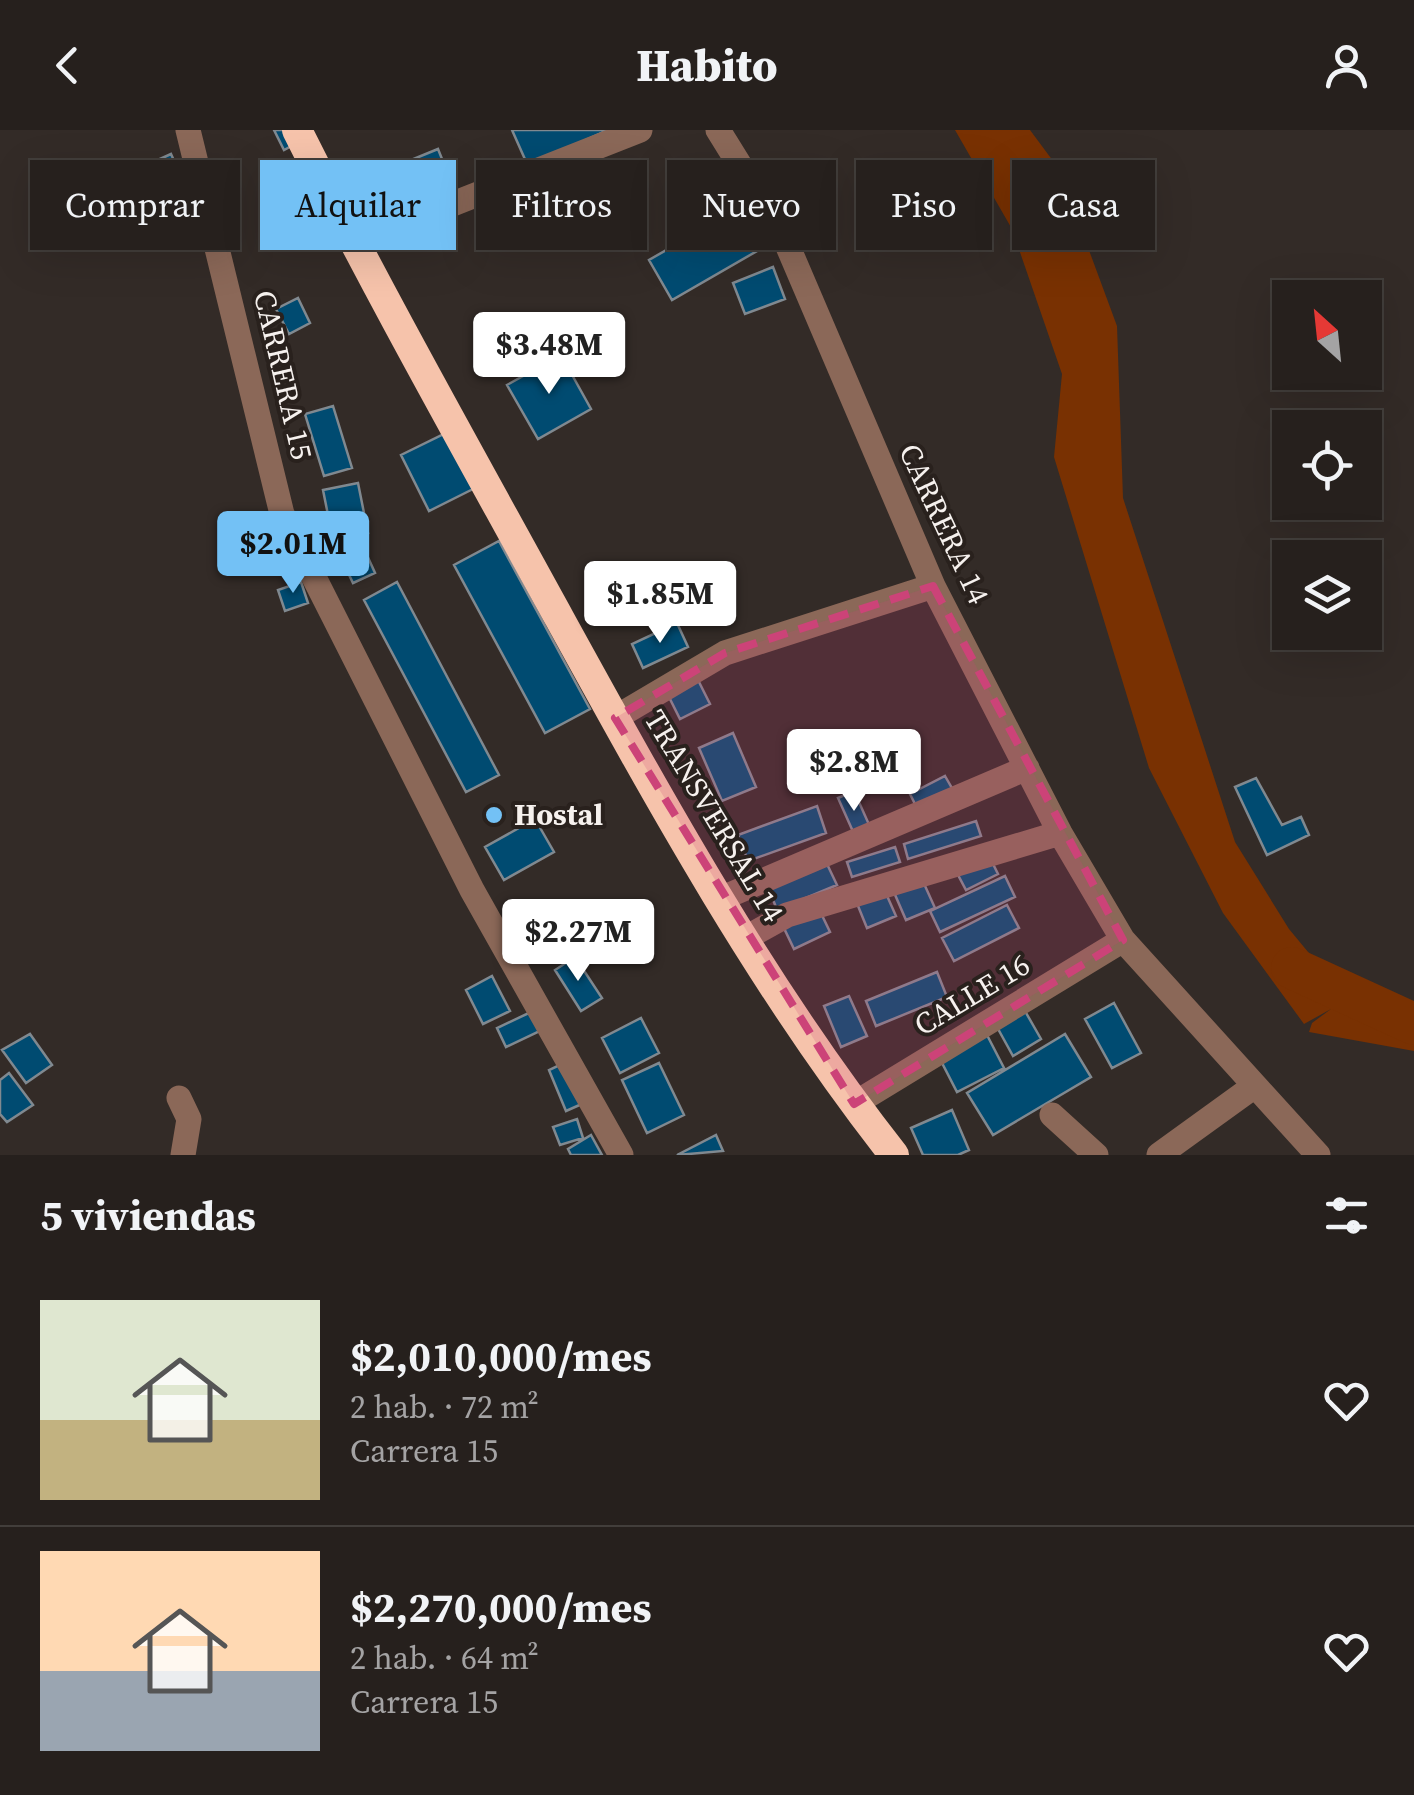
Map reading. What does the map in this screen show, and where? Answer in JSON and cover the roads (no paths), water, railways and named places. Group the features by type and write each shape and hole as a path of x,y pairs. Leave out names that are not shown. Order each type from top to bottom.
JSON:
{"highway":[{"name":"TRANSVERSAL 14","path":"297,130 312,160"},
{"name":"TRANSVERSAL 14","path":"358,250 615,718 720,899 854,1104 894,1155"}],"street":[{"name":"CARRERA 15","path":"188,130 282,514 472,890 621,1155"},
{"path":"456,203 640,130"},
{"name":"CARRERA 14","path":"718,130 783,235 932,586 1060,833 1123,940 1318,1155"},
{"path":"615,718 725,654 932,586"},
{"path":"720,899 1027,768"},
{"path":"746,938 787,915 1060,833"},
{"name":"CALLE 16","path":"854,1104 1123,940"},
{"path":"1159,1155 1254,1088"},
{"path":"179,1098 189,1120 183,1155"},
{"path":"1052,1116 1096,1155"}],"waterway":[{"path":"1292,968 1414,1024"}],"place":[{"name":"Hostal","path":"494,815"}]}
